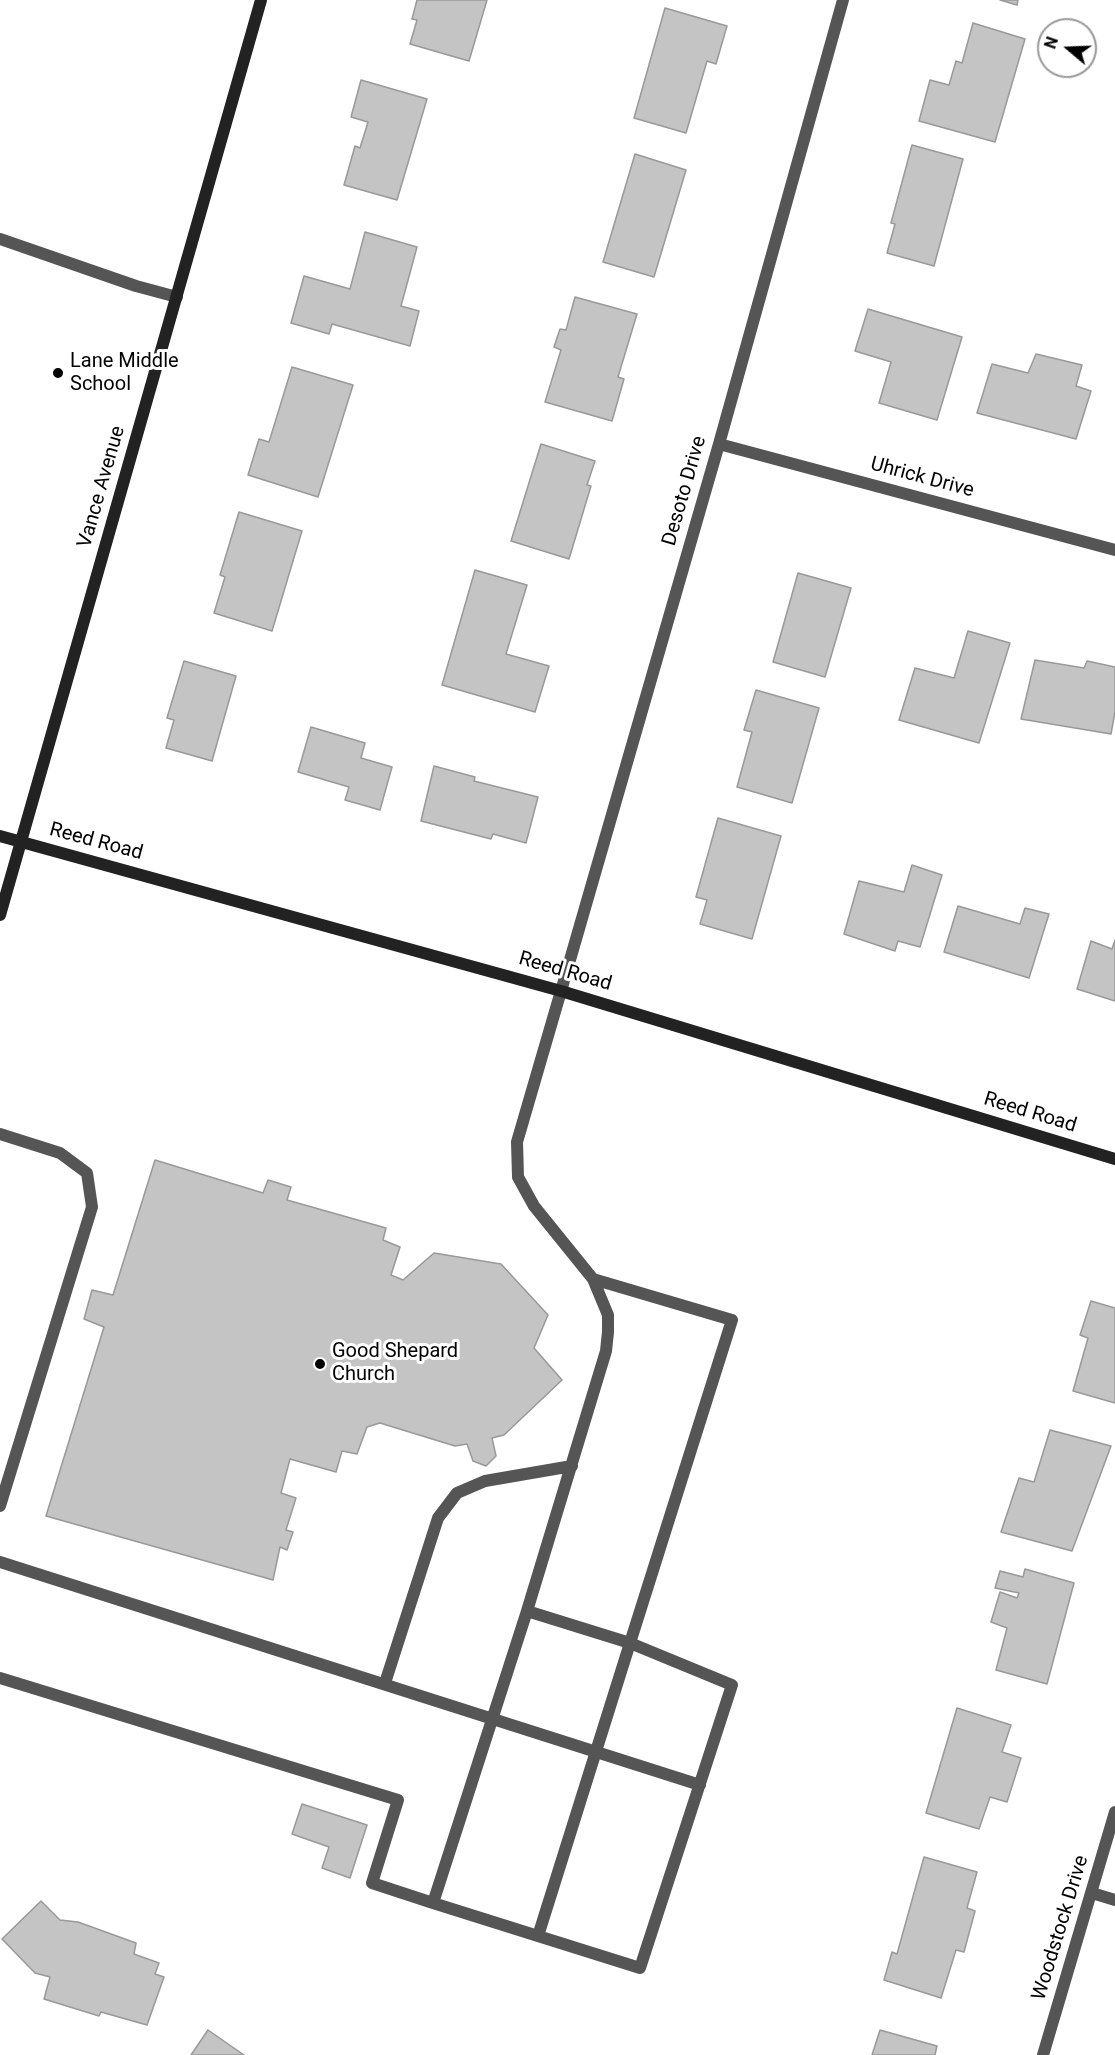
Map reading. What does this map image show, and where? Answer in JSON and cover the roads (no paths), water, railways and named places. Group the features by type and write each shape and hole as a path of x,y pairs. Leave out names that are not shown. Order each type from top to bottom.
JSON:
{"main road":[{"name":"Vance Avenue","path":"0,915 261,0"},
{"name":"Reed Road","path":"0,836 561,991 1115,1159"}],"street":[{"name":"Desoto Drive","path":"433,1903 527,1611 606,1351 608,1315 593,1280 534,1206 518,1178 517,1142 843,0"},
{"path":"0,239 136,286 177,297"},
{"name":"Uhrick Drive","path":"718,444 1115,550"},
{"path":"0,1134 60,1153 87,1173 92,1207 0,1506"},
{"path":"538,1936 732,1320 593,1280"},
{"path":"385,1683 438,1518 457,1493 485,1481 572,1466"},
{"path":"0,1562 493,1717 700,1785"},
{"path":"0,1678 398,1800 372,1883 640,1968 732,1685 630,1643 527,1611"},
{"name":"Woodstock Drive","path":"1043,2055 1115,1812"},
{"path":"1092,1893 1115,1900"}],"place":[{"name":"Lane Middle School","path":"58,373"},
{"name":"Good Shepard Church","path":"320,1364"}]}
